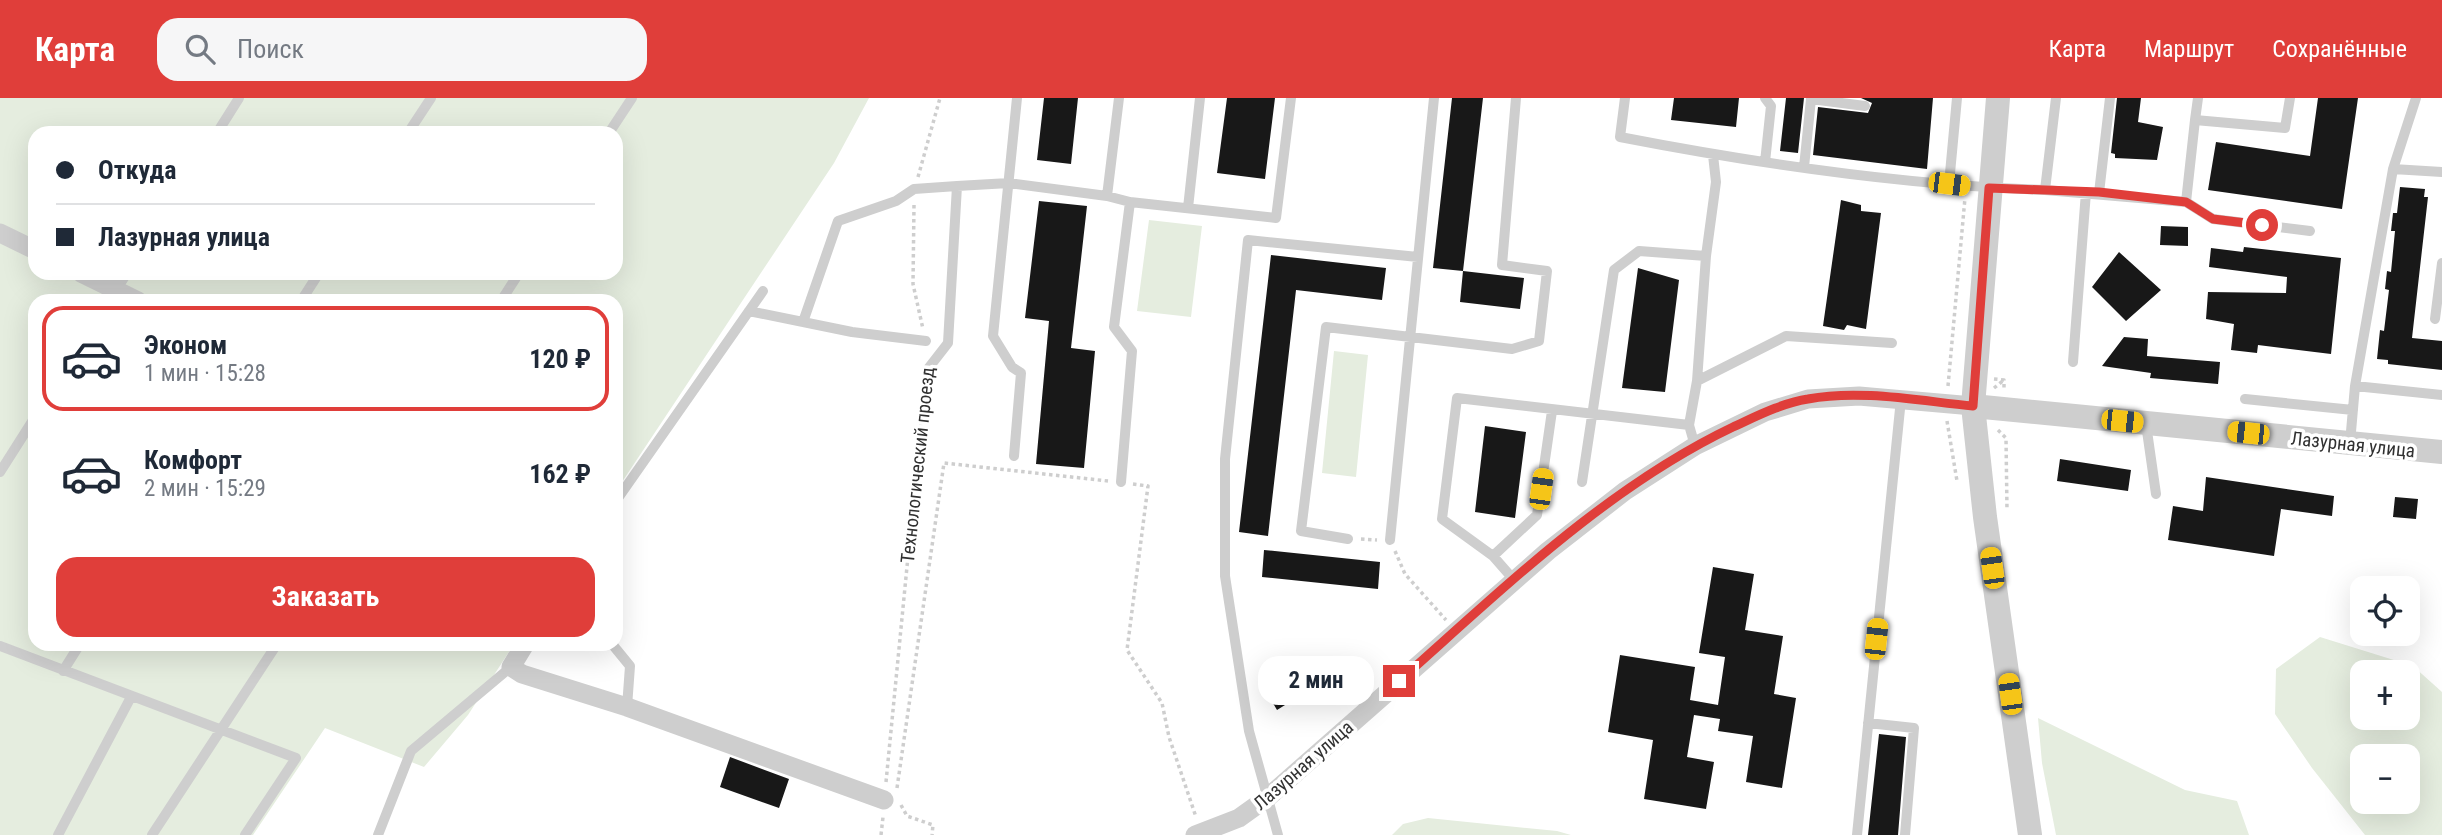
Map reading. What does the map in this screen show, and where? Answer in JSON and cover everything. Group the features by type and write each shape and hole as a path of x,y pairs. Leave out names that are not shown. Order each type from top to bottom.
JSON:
{"street":[{"path":"1998,98 1978,187 1973,406 1985,517 2030,835"},
{"path":"0,233 28,247"},
{"path":"91,280 110,294"},
{"name":"Лазурная улица","path":"1197,832 1239,818 1267,798 1514,580 1625,491 1695,446 1765,412 1808,399 1859,396 2442,452"},
{"path":"520,651 510,667 522,674 628,707 884,800"}],"lane":[{"path":"221,126 239,98"},
{"path":"413,126 431,98"},
{"path":"614,126 632,98"},
{"path":"1014,456 1021,373 1012,367 993,336 1017,98"},
{"path":"1107,196 1119,98"},
{"path":"1188,208 1200,98"},
{"path":"803,322 838,221 896,201 914,189 1009,183 1107,196 1130,202 1276,218 1291,98"},
{"path":"1390,540 1434,98"},
{"path":"1348,539 1301,531 1326,327 1511,349 1539,341 1547,271 1502,265 1516,98"},
{"path":"1625,98 1620,137 1713,155 1949,184 2099,192 2186,202 2213,219 2310,231"},
{"path":"1765,98 1771,106 1765,162"},
{"path":"1949,184 1957,98"},
{"path":"2045,190 2056,98"},
{"path":"2099,192 2110,98"},
{"path":"2186,202 2198,98"},
{"path":"2195,120 2285,128 2290,98"},
{"path":"2350,443 2355,386 2393,169 2416,98"},
{"path":"1804,167 1811,99 1865,106"},
{"path":"1695,446 1689,425 1697,381 1706,256 1716,182 1713,155"},
{"path":"2393,169 2442,172"},
{"path":"927,370 948,343 957,186"},
{"path":"2073,362 2086,192"},
{"path":"1121,482 1132,351 1114,327 1130,202"},
{"path":"1278,835 1249,731 1225,576 1225,459 1248,240 1418,257"},
{"path":"1582,482 1614,271 1639,251 1706,256"},
{"path":"2435,319 2442,263"},
{"path":"623,491 763,291"},
{"path":"749,311 926,341"},
{"path":"1697,381 1786,336 1892,343"},
{"path":"2355,386 2442,395"},
{"path":"1514,580 1493,556 1442,519 1457,398 1592,416 1689,425"},
{"path":"1857,835 1900,399"},
{"path":"2245,399 2353,410"},
{"path":"1493,556 1537,514 1552,411"},
{"path":"2146,423 2156,494"},
{"path":"0,472 28,428"},
{"path":"0,646 296,758 245,835"},
{"path":"63,671 76,651"},
{"path":"152,835 272,651"},
{"path":"618,651 630,666 628,707"},
{"path":"379,835 411,751 510,667"},
{"path":"58,835 131,697"},
{"path":"1868,723 1914,728 1905,835"}],"path":[{"name":"Технологический проезд","path":"926,341 914,284 914,189 940,98"},
{"path":"1957,481 1945,403 1978,187"},
{"name":"Технологический проезд","path":"881,835 927,370"},
{"path":"932,835 933,825 907,816 897,800 897,789 944,463 1148,486 1128,650 1162,703 1169,737 1197,832"},
{"path":"1348,539 1390,540 1405,575 1456,631"}],"shaded area":[{"path":"0,98 869,98 834,163 623,480 623,294 28,294 28,651 509,651 468,715 424,767 325,728 253,835 0,835"},
{"path":"1149,220 1202,226 1191,317 1137,311"},
{"path":"1334,351 1368,355 1356,477 1322,473"},
{"path":"2320,637 2394,660 2350,660 2350,730 2420,730 2420,672 2442,692 2442,835 2365,835 2312,768 2275,714 2276,669"},
{"path":"2038,718 2185,790 2237,801 2249,835 2056,835 2042,763"},
{"path":"1428,818 1557,831 1571,835 1392,835 1403,824"}],"building":[{"path":"1044,98 1078,98 1071,164 1037,160"},
{"path":"1227,98 1275,98 1265,179 1217,173"},
{"path":"1452,98 1483,98 1463,271 1433,268"},
{"path":"1674,98 1739,98 1736,127 1671,120"},
{"path":"1786,98 1804,98 1798,153 1780,151"},
{"path":"1861,98 1933,98 1927,169 1813,155 1818,107 1868,113 1872,103"},
{"path":"2117,98 2141,98 2138,122 2163,127 2157,160 2115,158 2115,154 2111,153"},
{"path":"2318,98 2358,98 2342,209 2208,190 2216,142 2310,156"},
{"path":"2400,187 2425,189 2424,197 2428,197 2412,338 2442,341 2442,370 2388,364 2388,360 2377,359 2389,290 2385,289 2387,271 2391,272 2395,231 2391,231 2393,213 2397,213"},
{"path":"1841,200 1861,205 1861,211 1881,213 1866,329 1847,325 1844,330 1823,326"},
{"path":"1039,201 1087,206 1071,348 1095,351 1084,468 1036,464 1049,321 1025,318"},
{"path":"2161,226 2188,227 2188,246 2160,245"},
{"path":"2244,247 2341,258 2331,354 2258,345 2257,353 2231,350 2234,324 2206,319 2208,292 2286,293 2287,277 2209,267 2211,248 2243,252"},
{"path":"2119,252 2161,290 2126,321 2092,287"},
{"path":"1271,255 1386,268 1382,300 1296,290 1268,536 1239,532"},
{"path":"1638,268 1679,280 1665,392 1622,388"},
{"path":"1463,271 1524,278 1520,309 1460,302"},
{"path":"2124,337 2148,339 2147,356 2220,362 2218,384 2150,378 2151,373 2102,366"},
{"path":"1485,426 1526,432 1515,518 1475,512"},
{"path":"2060,459 2131,470 2128,491 2057,481"},
{"path":"2206,477 2334,496 2332,516 2281,509 2274,556 2168,540 2173,506 2203,511"},
{"path":"2395,497 2418,499 2416,519 2393,517"},
{"path":"1264,550 1380,562 1378,589 1262,577"},
{"path":"1713,567 1754,574 1745,630 1783,636 1774,694 1796,698 1782,788 1746,782 1753,736 1718,731 1720,719 1694,715 1687,757 1714,762 1706,809 1644,799 1653,740 1608,732 1620,655 1695,667 1690,700 1718,705 1725,657 1699,653"},
{"path":"1312,666 1322,682 1277,710 1267,693"},
{"path":"1879,734 1906,737 1898,835 1868,835"},
{"path":"730,757 789,779 779,808 720,787"}],"route":[{"path":"1399,681 1548,551 1625,491 1695,446 1723,432 1765,412 1808,399 1859,396 1973,406 1989,188 2099,192 2186,202 2213,219 2262,225"}]}
